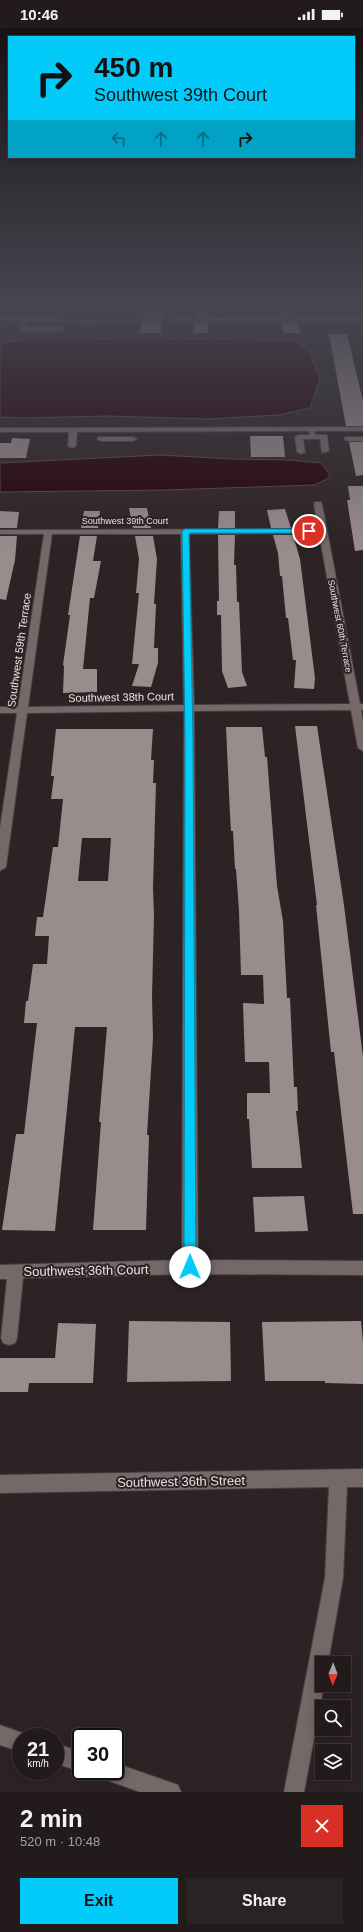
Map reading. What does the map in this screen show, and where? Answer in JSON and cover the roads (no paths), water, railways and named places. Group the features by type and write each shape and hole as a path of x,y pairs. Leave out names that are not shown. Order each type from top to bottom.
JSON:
{"street":[{"path":"0,430 312,433 363,429"},
{"path":"72,446 74,430"},
{"path":"118,430 119,439"},
{"path":"301,452 299,437 312,433 324,437 325,451"},
{"path":"101,439 133,439"},
{"path":"348,439 363,439"},
{"name":"Southwest 60th Terrace","path":"318,504 322,531 359,707 363,748"},
{"path":"185,531 188,709 190,1267"},
{"name":"Southwest 39th Court","path":"0,532 322,531"},
{"name":"Southwest 59th Terrace","path":"0,867 48,532"},
{"name":"Southwest 38th Court","path":"0,710 359,707"},
{"name":"Southwest 36th Court","path":"0,1272 190,1267 363,1268"},
{"path":"9,1338 16,1271"},
{"path":"294,1792 334,1578 338,1478"},
{"name":"Southwest 36th Street","path":"0,1484 363,1478"},
{"path":"0,1735 12,1739"},
{"path":"124,1776 171,1792"}]}
